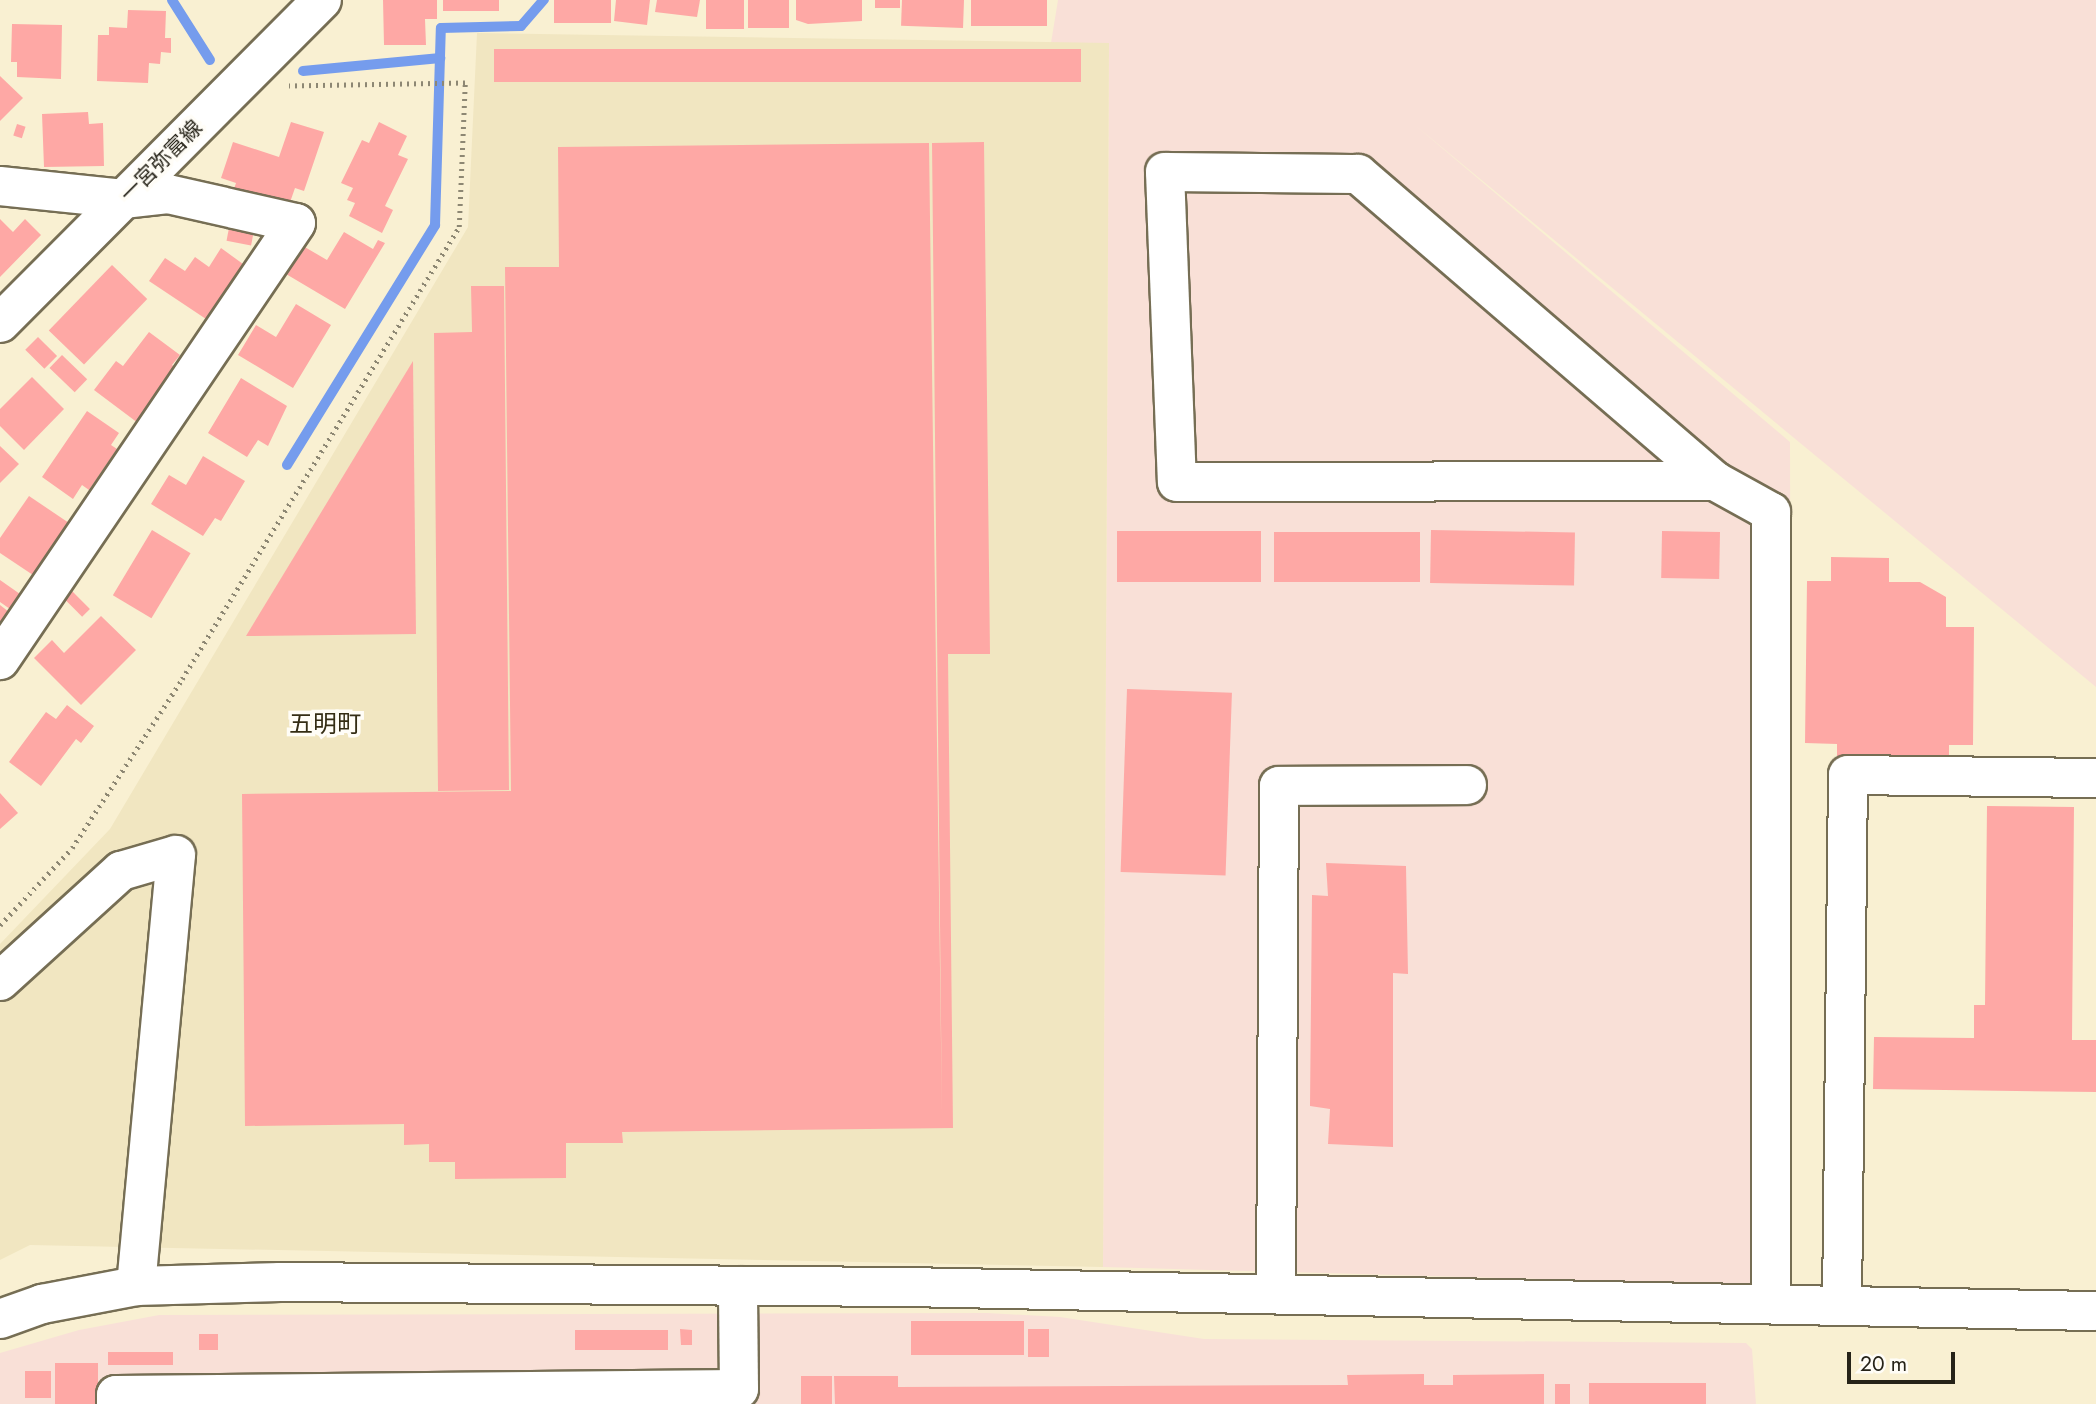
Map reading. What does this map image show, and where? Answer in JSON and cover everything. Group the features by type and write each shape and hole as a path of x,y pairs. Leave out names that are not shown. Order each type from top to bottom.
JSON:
{"street":[{"name":"一宮弥富線","path":"0,323 322,0"},
{"path":"1715,481 1177,482 1165,172 1357,174 1715,481 1771,512 1771,1303"},
{"path":"0,186 123,199 168,194 296,223 0,660"},
{"path":"1842,1304 1848,775 2096,778"},
{"path":"1276,1294 1279,786 1467,785"},
{"path":"0,981 121,871 176,855 136,1286"},
{"path":"0,1319 43,1304 136,1286 280,1282 1276,1294 2096,1311"},
{"path":"116,1404 116,1395 739,1389 738,1286"}],"path":[{"path":"0,925 72,848 182,679 459,227 465,83 285,86"}],"shaded area":[{"path":"1058,0 2096,0 2096,687 1416,126 1790,442 1792,1286 1103,1267 1109,44 1051,43"},
{"path":"477,33 1109,43 1103,1267 30,1245 0,1260 0,944 110,829 468,227"},
{"path":"987,1313 1060,1317 1204,1339 1746,1343 1752,1349 1756,1404 0,1404 0,1353 79,1330 159,1315"}],"building":[{"path":"383,0 437,0 437,19 425,19 426,45 384,45"},
{"path":"443,0 499,0 499,11 443,11"},
{"path":"554,0 611,0 611,23 554,23"},
{"path":"616,0 650,0 647,25 614,21"},
{"path":"657,0 700,0 697,17 655,12"},
{"path":"706,0 744,0 744,29 706,29"},
{"path":"748,0 789,0 789,28 748,28"},
{"path":"796,0 862,0 862,21 808,24 796,20"},
{"path":"875,0 900,0 900,8 875,8"},
{"path":"902,0 964,0 963,28 901,26"},
{"path":"971,0 1047,0 1047,26 971,26"},
{"path":"128,10 166,11 165,38 171,38 171,53 161,52 160,64 149,63 148,83 97,81 98,35 109,35 109,27 127,28"},
{"path":"12,24 62,25 61,79 17,77 17,62 11,62"},
{"path":"494,49 1081,49 1081,82 494,82"},
{"path":"0,76 23,98 0,121"},
{"path":"88,112 89,124 103,123 104,166 44,167 42,114"},
{"path":"291,122 324,132 304,191 295,188 288,208 234,189 236,183 221,178 233,142 279,157"},
{"path":"379,122 407,136 398,155 408,159 385,206 393,210 382,233 349,216 355,203 347,200 353,188 341,183 362,140 369,143"},
{"path":"17,124 26,127 22,138 13,135"},
{"path":"984,142 990,654 948,654 953,1128 622,1132 623,1143 566,1143 566,1178 455,1179 455,1162 429,1162 429,1144 404,1145 404,1124 245,1126 242,794 511,791 505,267 559,267 558,147 929,143 942,1119 932,143"},
{"path":"0,219 13,232 25,219 41,235 0,277"},
{"path":"229,228 254,233 251,246 227,241"},
{"path":"344,232 373,249 378,240 385,243 345,309 286,274 303,246 327,260"},
{"path":"221,248 243,264 206,319 149,281 165,258 185,271 195,257 209,267"},
{"path":"112,265 147,299 84,364 49,330"},
{"path":"471,286 504,286 509,790 438,791 434,333 472,332"},
{"path":"296,304 331,325 293,388 238,355 256,325 276,337"},
{"path":"149,332 180,355 172,365 179,370 138,423 94,390 116,361 123,366"},
{"path":"38,337 57,356 44,369 25,350"},
{"path":"62,355 87,379 75,392 49,368"},
{"path":"413,361 416,634 246,636"},
{"path":"32,377 64,409 24,450 0,426 0,409"},
{"path":"241,378 287,406 268,446 258,440 247,457 208,433"},
{"path":"87,411 119,433 111,445 117,449 89,490 82,485 73,499 42,477"},
{"path":"0,446 19,464 0,483"},
{"path":"203,456 245,481 221,521 215,518 203,536 151,504 169,475 186,485"},
{"path":"29,496 69,523 33,575 0,553 0,538"},
{"path":"152,530 191,553 151,618 113,595"},
{"path":"1431,530 1575,533 1574,586 1430,583"},
{"path":"1117,531 1261,531 1261,582 1117,582"},
{"path":"1662,531 1720,532 1719,579 1661,578"},
{"path":"1274,532 1420,532 1420,582 1274,582"},
{"path":"1831,557 1889,558 1889,582 1920,582 1946,597 1946,627 1974,627 1973,745 1949,745 1949,769 1837,769 1837,744 1805,743 1807,581 1831,581"},
{"path":"0,580 20,594 10,609 0,602"},
{"path":"68,587 90,609 82,617 60,595"},
{"path":"0,605 9,612 0,625"},
{"path":"101,616 136,650 81,705 34,658 52,640 64,653"},
{"path":"1127,689 1232,693 1226,876 1121,872"},
{"path":"67,705 94,726 81,743 76,739 41,786 9,762 46,712 56,719"},
{"path":"0,793 18,813 0,829"},
{"path":"1987,806 2074,807 2072,1040 2096,1040 2096,1092 1873,1089 1874,1037 1974,1038 1974,1005 1985,1005"},
{"path":"1326,863 1406,866 1408,974 1393,973 1393,1147 1328,1144 1330,1109 1310,1106 1312,895 1328,896"},
{"path":"911,1321 1024,1321 1024,1355 911,1355"},
{"path":"680,1329 692,1330 692,1345 681,1345"},
{"path":"1028,1329 1049,1329 1049,1357 1028,1357"},
{"path":"575,1330 668,1330 668,1350 575,1350"},
{"path":"199,1334 218,1334 218,1350 199,1350"},
{"path":"108,1352 173,1352 173,1365 108,1365"},
{"path":"55,1363 98,1363 98,1404 55,1404"},
{"path":"25,1371 51,1371 51,1398 25,1398"},
{"path":"1424,1374 1424,1385 1453,1385 1453,1375 1544,1374 1544,1404 835,1404 834,1376 898,1376 898,1387 1348,1385 1347,1375"},
{"path":"801,1376 832,1376 832,1404 801,1404"},
{"path":"1589,1383 1706,1383 1706,1404 1589,1404"},
{"path":"1555,1384 1570,1384 1570,1404 1555,1404"}],"waterway":[{"path":"172,0 210,60"},
{"path":"287,465 435,225 441,28 521,26 544,0"},
{"path":"303,71 440,58"}],"district":[{"name":"五明町","path":"325,724"}]}
